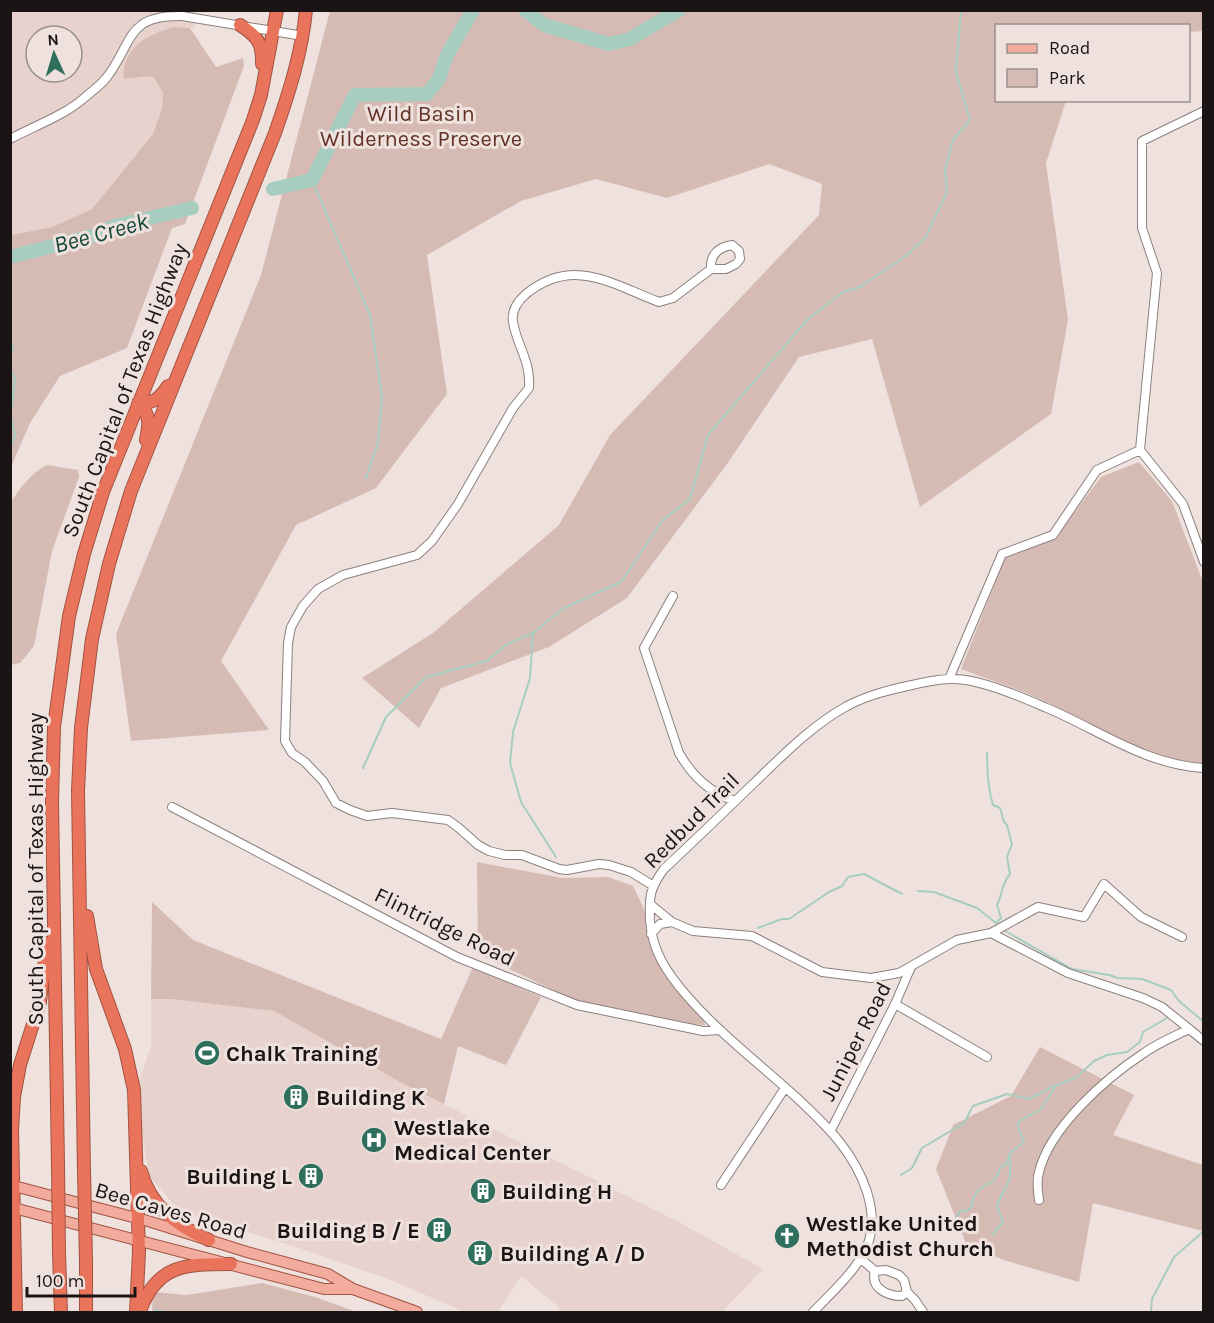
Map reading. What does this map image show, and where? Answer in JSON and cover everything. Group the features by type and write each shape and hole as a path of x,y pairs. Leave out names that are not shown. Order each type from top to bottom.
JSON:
{"highway":[{"name":"South Capital of Texas Highway","path":"61,1312 53,852 54,740 67,628 80,567 97,510 245,141 261,95 277,10"},
{"name":"South Capital of Texas Highway","path":"86,1312 78,817 80,741 92,639 112,551 136,479 287,100 303,36 306,10"},
{"path":"240,25 255,34 261,44 263,56 261,95"},
{"path":"138,403 151,403 158,400 181,367"},
{"path":"136,479 148,422 146,411 138,403"},
{"path":"78,817 91,949 99,980 125,1049 135,1101 138,1312"},
{"path":"16,1312 12,1207 12,1110 20,1065 42,991 53,852"},
{"path":"137,1153 146,1187 156,1204 182,1226 208,1240"},
{"path":"10,1261 15,1290"},
{"path":"138,1312 150,1289 172,1270 190,1264 231,1264"}],"main road":[{"name":"Bee Caves Road","path":"12,1186 138,1218 328,1274 353,1288 417,1312"},
{"name":"Bee Caves Road","path":"12,1207 324,1289 353,1288"}],"street":[{"path":"10,139 81,101 105,79 133,32 150,20 166,15 182,16 303,36"},
{"path":"1203,111 1142,141 1142,228 1157,273 1140,450 1183,504 1203,562"},
{"path":"652,885 630,872 609,865 599,864 567,870 522,855 505,855 489,851 478,845 448,820 392,813 368,816 336,803 323,781 305,762 292,753 285,741 288,643 291,627 303,606 318,590 343,575 417,555 445,525 513,408 529,388 528,364 513,321 514,309 522,298 536,286 553,277 593,277 604,279 659,302 673,298 711,268"},
{"path":"949,679 1002,554 1053,535 1097,470 1140,450"},
{"path":"673,596 644,648 679,753 688,769 712,791 735,801"},
{"name":"Redbud Trail","path":"813,1312 861,1259 871,1232 870,1201 864,1182 853,1160 831,1130 719,1029 687,996 668,971 659,958 651,934 652,885 664,869 818,725 846,707 888,690 949,679 965,680 1005,691 1057,712 1146,755 1203,768"},
{"name":"Flintridge Road","path":"172,807 457,957 555,997 577,1005 703,1031 719,1029"},
{"path":"650,904 672,922 693,931 752,936 822,972 871,978 899,973 957,940 991,933 1038,908 1084,917 1104,884 1141,917 1182,937"},
{"path":"651,934 660,924 672,922"},
{"path":"991,933 1068,973 1143,998 1162,1007 1203,1041"},
{"name":"Juniper Road","path":"831,1130 895,1004 911,967"},
{"path":"895,1004 987,1057"},
{"path":"1039,1200 1038,1173 1047,1150 1079,1106 1145,1052 1190,1029"},
{"path":"721,1185 785,1088"},
{"path":"861,1259 875,1271 886,1270 899,1275 904,1280 907,1292 923,1312"},
{"path":"875,1271 874,1282 888,1294 902,1296 907,1292"}],"shaded area":[{"path":"11,11 194,11 195,28 173,27 130,79 145,75 154,78 163,93 162,109 153,134 92,209 52,227 11,235"},
{"name":"Westlake Medical Center","path":"151,999 171,999 274,1011 400,1082 675,1220 763,1269 722,1312 558,1312 560,1308 521,1276 498,1312 463,1312 385,1278 302,1249 195,1216 175,1206 149,1176 142,1134 139,1081 151,1046"}],"green space":[{"name":"Wild Basin Wilderness Preserve","path":"1203,10 1204,31 1190,32 1190,24 995,24 995,102 1066,102 1046,163 1068,320 1051,414 920,507 872,339 799,357 727,464 627,598 549,647 441,688 419,728 362,678 433,633 559,525 610,435 819,215 822,184 769,164 667,198 596,179 521,201 427,255 447,394 376,488 296,525 221,661 269,730 131,741 116,634 261,275 330,11"},
{"path":"173,27 190,28 216,67 243,58 244,66 185,224 172,228 127,348 60,376 30,423 11,467 11,235 52,227 92,209 153,134 162,109 163,93 154,78 123,78 125,67 132,50 138,44"},
{"path":"1139,462 1172,501 1203,582 1203,763 1162,757 1142,750 1047,702 961,669 1005,558 1056,537 1101,477"},
{"path":"47,465 78,470 79,477 52,551 34,646 20,663 11,665 11,502 31,476"},
{"path":"477,862 562,878 608,877 633,886 644,909 651,948 663,971 704,1019 705,1025 680,1023 574,1000 478,954"},
{"path":"152,902 193,940 441,1039 473,967 541,997 506,1065 458,1046 444,1104 400,1082 274,1011 171,999 151,999"},
{"path":"1040,1047 1134,1095 1113,1135 1203,1165 1203,1231 1093,1203 1079,1282 1007,1261 967,1246 936,1169 953,1125 1011,1096"},
{"path":"262,1283 315,1297 357,1312 152,1312 153,1292 187,1295"}],"waterway":[{"name":"Bee Creek","path":"273,189 312,180 355,95 427,94 439,79 446,57 473,10"},
{"name":"Bee Creek","path":"525,10 544,25 609,44 630,39 679,10"},
{"path":"363,768 386,717 426,677 487,661 507,644 533,633 564,608 621,582 662,521 690,499 708,435 807,320 843,292 860,287 907,255 925,238 947,192 945,170 953,140 970,120 956,72 961,10"},
{"path":"312,180 370,315 382,397 378,443 366,478"},
{"name":"Bee Creek","path":"10,257 95,235 115,226 192,208"},
{"path":"10,339 13,349 10,356"},
{"path":"10,369 15,378 11,415 15,436 10,447"},
{"path":"533,633 530,678 513,732 510,763 521,802 556,857"},
{"path":"918,891 934,892 977,908 996,923 1001,918 997,905 1010,874 1007,857 1012,844 1000,808 993,805 991,799 987,753"},
{"path":"758,928 782,919 789,919 842,886 848,877 864,874 902,894"},
{"path":"1005,931 1072,969 1118,978 1142,979 1171,990 1179,1001 1204,1022"},
{"path":"901,1175 912,1168 922,1148 964,1123 973,1106 1007,1094 1029,1099 1077,1077 1094,1061 1107,1055 1127,1052 1140,1042 1143,1032 1167,1018"},
{"path":"951,1226 960,1211 966,1211 972,1207 976,1193 994,1180 1000,1168 1007,1163 1010,1153 1024,1142 1018,1122 1041,1109 1055,1087"},
{"path":"992,1235 1003,1223 997,1205 1010,1178 1010,1157"},
{"path":"1151,1311 1152,1299 1174,1257 1204,1231"},
{"path":"155,1310 165,1312"}],"place":[{"name":"Chalk Training","path":"207,1053"},
{"name":"Building K","path":"296,1097"},
{"name":"Westlake Medical Center","path":"374,1140"},
{"name":"Building L","path":"311,1176"},
{"name":"Building H","path":"483,1191"},
{"name":"Building B / E","path":"439,1230"},
{"name":"Westlake United Methodist Church","path":"787,1236"},
{"name":"Building A / D","path":"480,1253"}]}
